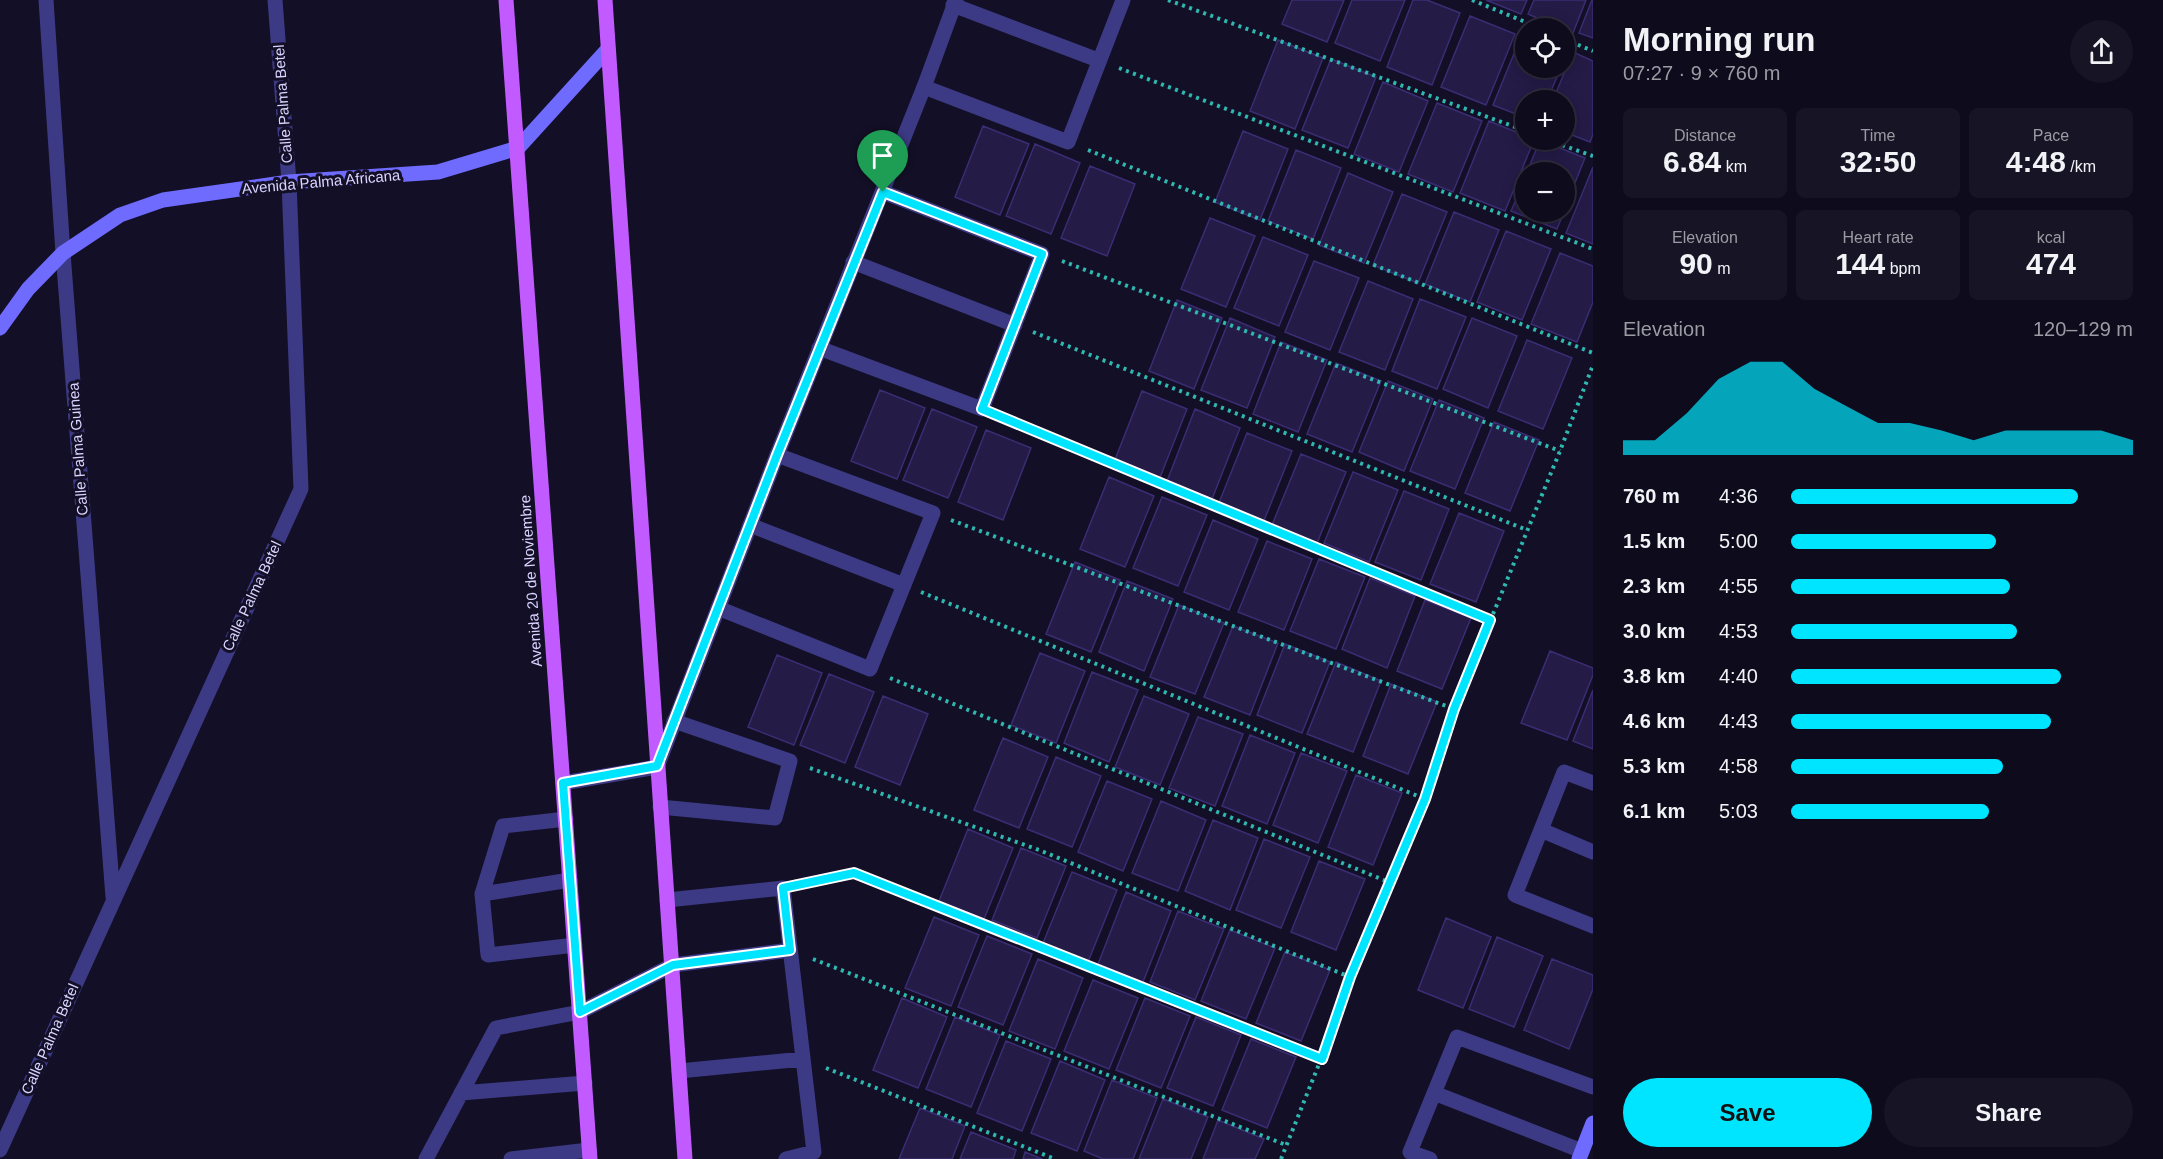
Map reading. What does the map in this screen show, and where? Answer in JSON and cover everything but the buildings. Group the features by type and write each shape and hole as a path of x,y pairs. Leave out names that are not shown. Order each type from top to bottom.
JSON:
{"main road":[{"name":"Avenida 20 de Noviembre","path":"506,0 590,1154"},
{"path":"605,0 685,1159"}],"street":[{"name":"Calle Palma Guinea","path":"46,0 63,253 113,898"},
{"name":"Calle Palma Betel","path":"0,1150 301,489 289,182 275,0"},
{"path":"924,87 1068,142 1123,0"},
{"path":"563,783 657,766 819,348 924,87 954,3 1098,60"},
{"path":"518,148 609,49"},
{"name":"Avenida Palma Africana","path":"0,327 28,289 63,253 120,215 162,200 289,182 438,172 518,148"},
{"path":"819,348 982,409 1042,254 883,192"},
{"path":"853,262 1015,326"},
{"path":"718,608 870,669 933,513 777,455"},
{"path":"750,525 904,585"},
{"path":"660,807 775,818 790,761 674,721"},
{"path":"1593,783 1564,772 1515,895 1593,926"},
{"path":"566,819 503,826 482,894 488,955 575,945"},
{"path":"1541,830 1593,852"},
{"path":"482,894 570,880"},
{"path":"667,900 783,888 814,1152 786,1159"},
{"path":"426,1159 496,1028 580,1012 673,965 790,950"},
{"path":"1430,1159 1410,1152 1457,1037 1593,1087"},
{"path":"679,1071 803,1059"},
{"path":"461,1093 585,1083"},
{"path":"1434,1093 1581,1155 1593,1123"},
{"path":"511,1159 590,1154"}],"path":[{"path":"1168,0 1515,127"},
{"path":"1472,0 1516,18"},
{"path":"1575,44 1593,51"},
{"path":"1098,60 1593,249"},
{"path":"1068,142 1593,353"},
{"path":"1575,150 1593,156"},
{"path":"1042,254 1560,451"},
{"path":"1015,326 1527,531"},
{"path":"1281,1159 1322,1059 1350,977 1425,799 1454,709 1593,365"},
{"path":"982,409 1490,620"},
{"path":"933,513 1454,709"},
{"path":"904,585 1425,799"},
{"path":"870,669 1391,883"},
{"path":"790,761 1039,850 1350,977"},
{"path":"783,888 854,873 1322,1059"},
{"path":"790,950 1286,1145"},
{"path":"803,1059 1055,1159"}],"route":[{"path":"883,192 1042,254 982,409 1490,620 1454,709 1425,799 1350,977 1322,1059 854,873 783,888 790,950 673,965 580,1012 563,783 657,766 777,455 883,192"}]}
